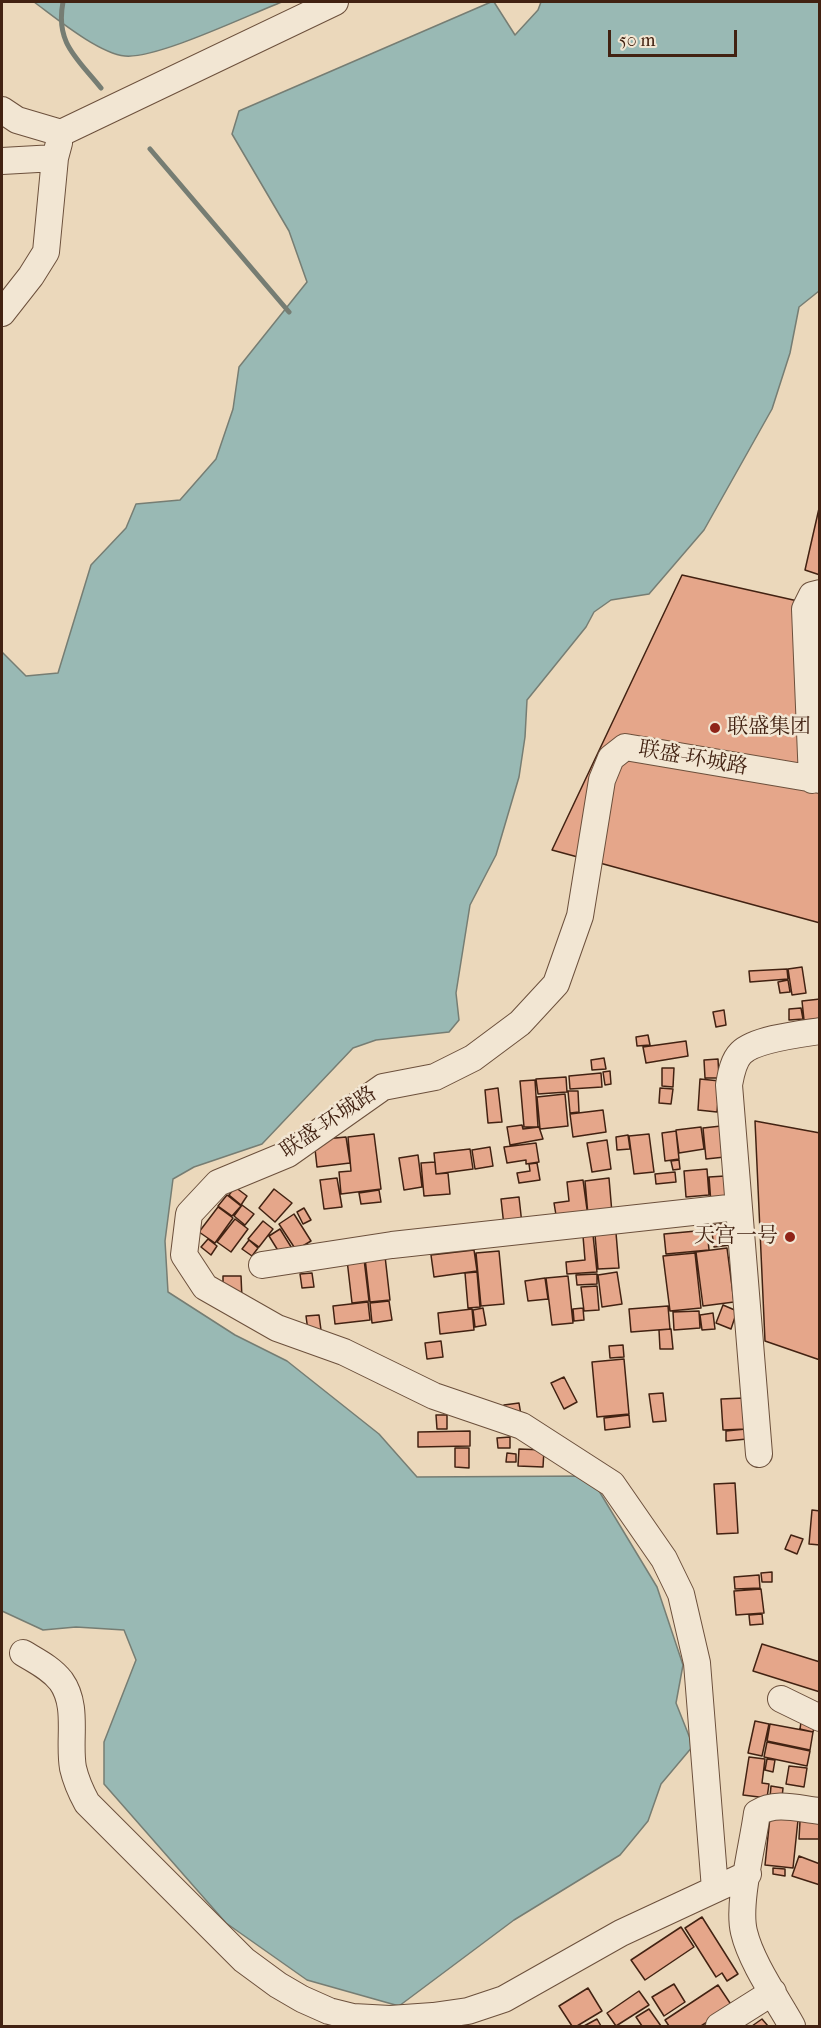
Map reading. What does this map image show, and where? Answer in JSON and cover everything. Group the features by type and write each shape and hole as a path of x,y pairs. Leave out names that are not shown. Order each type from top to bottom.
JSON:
{"street":[{"path":"2,110 17,120 61,133 335,2"},
{"path":"2,313 31,276 46,252 55,158 61,133"},
{"path":"2,161 55,158"},
{"path":"816,780 805,609 812,596 819,593"},
{"name":"联盛-环城路","path":"715,1889 697,1663 681,1594 664,1559 612,1484 522,1426 434,1396 344,1352 277,1328 205,1287 184,1255 189,1214 218,1183 288,1154 383,1087 435,1077 473,1058 520,1023 556,984 580,916 602,780 611,758 625,747 816,780"},
{"path":"759,1454 729,1085 740,1054 756,1045 819,1031"},
{"path":"261,1265 392,1245 738,1207"},
{"path":"23,1653 45,1666 61,1681 72,1723 73,1767 78,1786 87,1803 244,1960 278,1985 329,2011 353,2017 390,2019 468,2011 504,1999 621,1933 748,1874"},
{"path":"781,1699 819,1718"},
{"path":"792,2026 744,1933 742,1918 758,1813 765,1808 778,1806 819,1811"},
{"path":"718,2026 773,1992"}],"water":[{"path":"34,2 282,2 180,44 140,55 125,56 102,49 90,42"},
{"path":"494,2 515,35 538,10 541,2 819,2 819,291 799,307 790,353 772,409 704,530 649,594 611,600 594,612 586,627 527,700 525,737 519,777 496,855 470,905 456,993 459,1020 449,1032 376,1040 353,1048 262,1144 194,1167 173,1179 165,1241 168,1292 235,1335 287,1361 379,1434 417,1477 590,1476 657,1587 683,1665 676,1703 693,1746 661,1784 648,1821 620,1855 514,1920 399,2006 307,1980 226,1923 104,1784 104,1742 136,1660 124,1630 76,1627 43,1630 2,1611 2,652 26,676 58,673 91,565 126,528 136,504 180,500 216,459 233,409 239,367 307,282 289,231 232,134 239,111"}],"building":[{"path":"820,504 820,575 805,570"},
{"name":"联盛集团","path":"682,575 820,606 820,923 552,850"},
{"path":"802,967 806,993 792,995 788,969"},
{"path":"787,969 788,979 750,982 749,971"},
{"path":"788,980 790,992 780,993 778,982"},
{"path":"820,999 820,1019 804,1020 802,1001"},
{"path":"801,1008 803,1019 789,1020 789,1009"},
{"path":"724,1010 726,1025 716,1027 713,1012"},
{"path":"648,1035 650,1045 637,1046 636,1037"},
{"path":"686,1041 688,1056 646,1063 643,1047"},
{"path":"604,1058 606,1069 592,1070 591,1060"},
{"path":"718,1059 719,1078 705,1078 704,1060"},
{"path":"662,1068 674,1068 673,1087 662,1086"},
{"path":"610,1071 611,1084 605,1085 603,1072"},
{"path":"601,1073 602,1087 570,1089 569,1076"},
{"path":"566,1077 567,1092 538,1094 536,1079"},
{"path":"700,1079 720,1081 717,1112 698,1110"},
{"path":"535,1080 538,1127 524,1127 520,1081"},
{"path":"498,1088 502,1122 488,1123 485,1090"},
{"path":"660,1088 673,1089 671,1104 659,1103"},
{"path":"568,1091 578,1091 579,1112 570,1113"},
{"path":"565,1094 568,1126 540,1129 537,1097"},
{"path":"603,1110 606,1132 573,1137 570,1114"},
{"name":"天宫一号","path":"755,1121 820,1133 820,1360 765,1341"},
{"path":"522,1125 523,1129 539,1127 543,1139 510,1145 507,1127"},
{"path":"721,1126 725,1157 706,1159 703,1128"},
{"path":"701,1127 704,1149 679,1153 676,1130"},
{"path":"676,1131 679,1159 665,1161 662,1133"},
{"path":"374,1134 381,1189 341,1194 339,1172 351,1171 348,1137"},
{"path":"649,1134 654,1172 634,1174 629,1136"},
{"path":"628,1135 630,1149 617,1150 616,1137"},
{"path":"346,1137 350,1163 317,1167 314,1140"},
{"path":"607,1140 611,1169 592,1172 587,1143"},
{"path":"536,1143 539,1162 526,1164 526,1160 507,1163 504,1147"},
{"path":"490,1147 493,1166 475,1169 472,1150"},
{"path":"470,1149 473,1169 436,1174 434,1153"},
{"path":"418,1155 422,1187 404,1190 399,1158"},
{"path":"679,1160 680,1169 673,1170 671,1161"},
{"path":"435,1162 436,1174 448,1173 450,1194 424,1196 421,1163"},
{"path":"537,1163 540,1180 519,1183 517,1173 530,1171 529,1164"},
{"path":"707,1169 709,1195 686,1197 684,1171"},
{"path":"675,1172 676,1182 656,1184 655,1174"},
{"path":"725,1176 727,1203 711,1203 709,1177"},
{"path":"337,1178 342,1207 324,1209 320,1180"},
{"path":"609,1178 612,1213 588,1215 585,1181"},
{"path":"583,1180 588,1217 557,1221 554,1203 569,1201 567,1182"},
{"path":"235,1187 247,1196 241,1205 229,1195"},
{"path":"274,1189 292,1203 275,1222 259,1208"},
{"path":"379,1190 381,1202 361,1204 359,1193"},
{"path":"227,1195 241,1206 232,1216 218,1206"},
{"path":"519,1197 522,1224 504,1226 501,1199"},
{"path":"242,1205 254,1214 245,1225 234,1216"},
{"path":"218,1207 233,1218 215,1243 199,1232"},
{"path":"304,1208 311,1220 303,1224 297,1212"},
{"path":"294,1214 311,1241 296,1250 279,1224"},
{"path":"235,1219 248,1229 231,1252 217,1242"},
{"path":"263,1221 273,1229 259,1247 248,1239"},
{"path":"728,1223 731,1245 714,1247 711,1225"},
{"path":"280,1229 293,1250 282,1257 269,1236"},
{"path":"707,1230 709,1250 666,1254 664,1234"},
{"path":"616,1233 619,1268 598,1269 595,1235"},
{"path":"593,1235 597,1272 567,1274 566,1262 585,1260 583,1236"},
{"path":"208,1239 217,1246 211,1255 201,1247"},
{"path":"249,1240 258,1248 252,1256 242,1249"},
{"path":"727,1248 734,1302 703,1306 696,1252"},
{"path":"474,1250 477,1271 434,1277 431,1255"},
{"path":"499,1251 504,1304 481,1306 476,1253"},
{"path":"695,1253 701,1308 670,1311 663,1256"},
{"path":"385,1256 390,1300 370,1302 365,1258"},
{"path":"364,1259 369,1301 352,1303 347,1260"},
{"path":"477,1272 480,1307 468,1308 465,1273"},
{"path":"617,1272 622,1304 602,1307 598,1275"},
{"path":"312,1273 314,1287 302,1288 300,1274"},
{"path":"597,1274 597,1284 577,1285 576,1275"},
{"path":"223,1276 241,1276 242,1299 223,1300"},
{"path":"568,1276 573,1323 552,1325 546,1278"},
{"path":"545,1278 548,1299 528,1301 525,1281"},
{"path":"597,1286 599,1310 584,1311 581,1287"},
{"path":"389,1301 392,1320 372,1323 370,1303"},
{"path":"368,1302 370,1320 335,1324 333,1306"},
{"path":"723,1305 737,1311 731,1329 716,1323"},
{"path":"668,1306 670,1329 631,1332 629,1309"},
{"path":"483,1308 486,1325 475,1327 473,1310"},
{"path":"583,1308 584,1320 574,1321 573,1309"},
{"path":"472,1309 474,1330 440,1334 438,1313"},
{"path":"699,1311 700,1328 674,1330 673,1312"},
{"path":"713,1313 715,1329 702,1330 700,1315"},
{"path":"319,1315 323,1345 310,1346 306,1316"},
{"path":"671,1329 673,1349 660,1349 659,1330"},
{"path":"441,1341 443,1357 427,1359 425,1343"},
{"path":"623,1345 624,1357 610,1358 609,1346"},
{"path":"624,1359 629,1414 597,1417 592,1362"},
{"path":"564,1377 577,1402 564,1409 551,1383"},
{"path":"663,1393 666,1421 653,1422 649,1394"},
{"path":"744,1398 746,1429 723,1430 721,1399"},
{"path":"519,1403 521,1415 506,1417 504,1405"},
{"path":"436,1415 447,1415 447,1429 437,1429"},
{"path":"629,1415 630,1427 605,1430 604,1418"},
{"path":"746,1429 747,1439 726,1441 726,1431"},
{"path":"470,1431 470,1446 418,1447 418,1432"},
{"path":"510,1437 510,1448 498,1448 497,1438"},
{"path":"455,1448 469,1448 469,1468 455,1467"},
{"path":"519,1449 544,1450 543,1467 518,1466"},
{"path":"507,1453 516,1454 516,1462 506,1462"},
{"path":"735,1483 738,1533 717,1534 714,1484"},
{"path":"812,1510 820,1511 820,1545 809,1544"},
{"path":"791,1535 803,1539 797,1554 785,1549"},
{"path":"772,1572 772,1582 762,1582 761,1573"},
{"path":"759,1575 760,1588 735,1589 734,1577"},
{"path":"761,1589 764,1613 736,1615 734,1591"},
{"path":"762,1614 763,1624 750,1625 749,1615"},
{"path":"762,1644 820,1662 820,1692 753,1671"},
{"path":"755,1721 769,1724 762,1756 748,1753"},
{"path":"801,1722 815,1725 813,1732 800,1729"},
{"path":"770,1724 813,1732 810,1750 767,1741"},
{"path":"767,1742 810,1751 807,1766 764,1757"},
{"path":"749,1757 765,1759 762,1783 769,1784 767,1798 743,1795"},
{"path":"767,1759 775,1760 773,1772 765,1770"},
{"path":"789,1766 807,1768 804,1787 786,1784"},
{"path":"771,1786 783,1788 782,1798 770,1797"},
{"path":"770,1817 798,1820 793,1868 765,1865"},
{"path":"800,1821 820,1821 820,1839 799,1839"},
{"path":"799,1856 820,1864 820,1885 792,1876"},
{"path":"773,1868 785,1869 785,1876 773,1874"},
{"path":"702,1917 738,1974 727,1981 722,1973 716,1977 685,1928"},
{"path":"681,1927 694,1947 645,1980 631,1960"},
{"path":"674,1984 685,2002 664,2016 652,1997"},
{"path":"718,1985 732,2006 701,2026 669,2026 665,2020"},
{"path":"588,1988 602,2011 577,2026 572,2026 559,2006"},
{"path":"639,1991 649,2005 616,2026 607,2013"},
{"path":"649,2009 661,2026 642,2026 636,2017"},
{"path":"597,2019 601,2026 584,2026"},
{"path":"762,2019 768,2026 752,2026"}],"waterway":[{"path":"63,2 61,16 65,39 76,58 101,88"},
{"path":"150,149 289,312"}],"place":[{"name":"联盛集团","path":"715,728"},
{"name":"天宫一号","path":"790,1237"}]}
